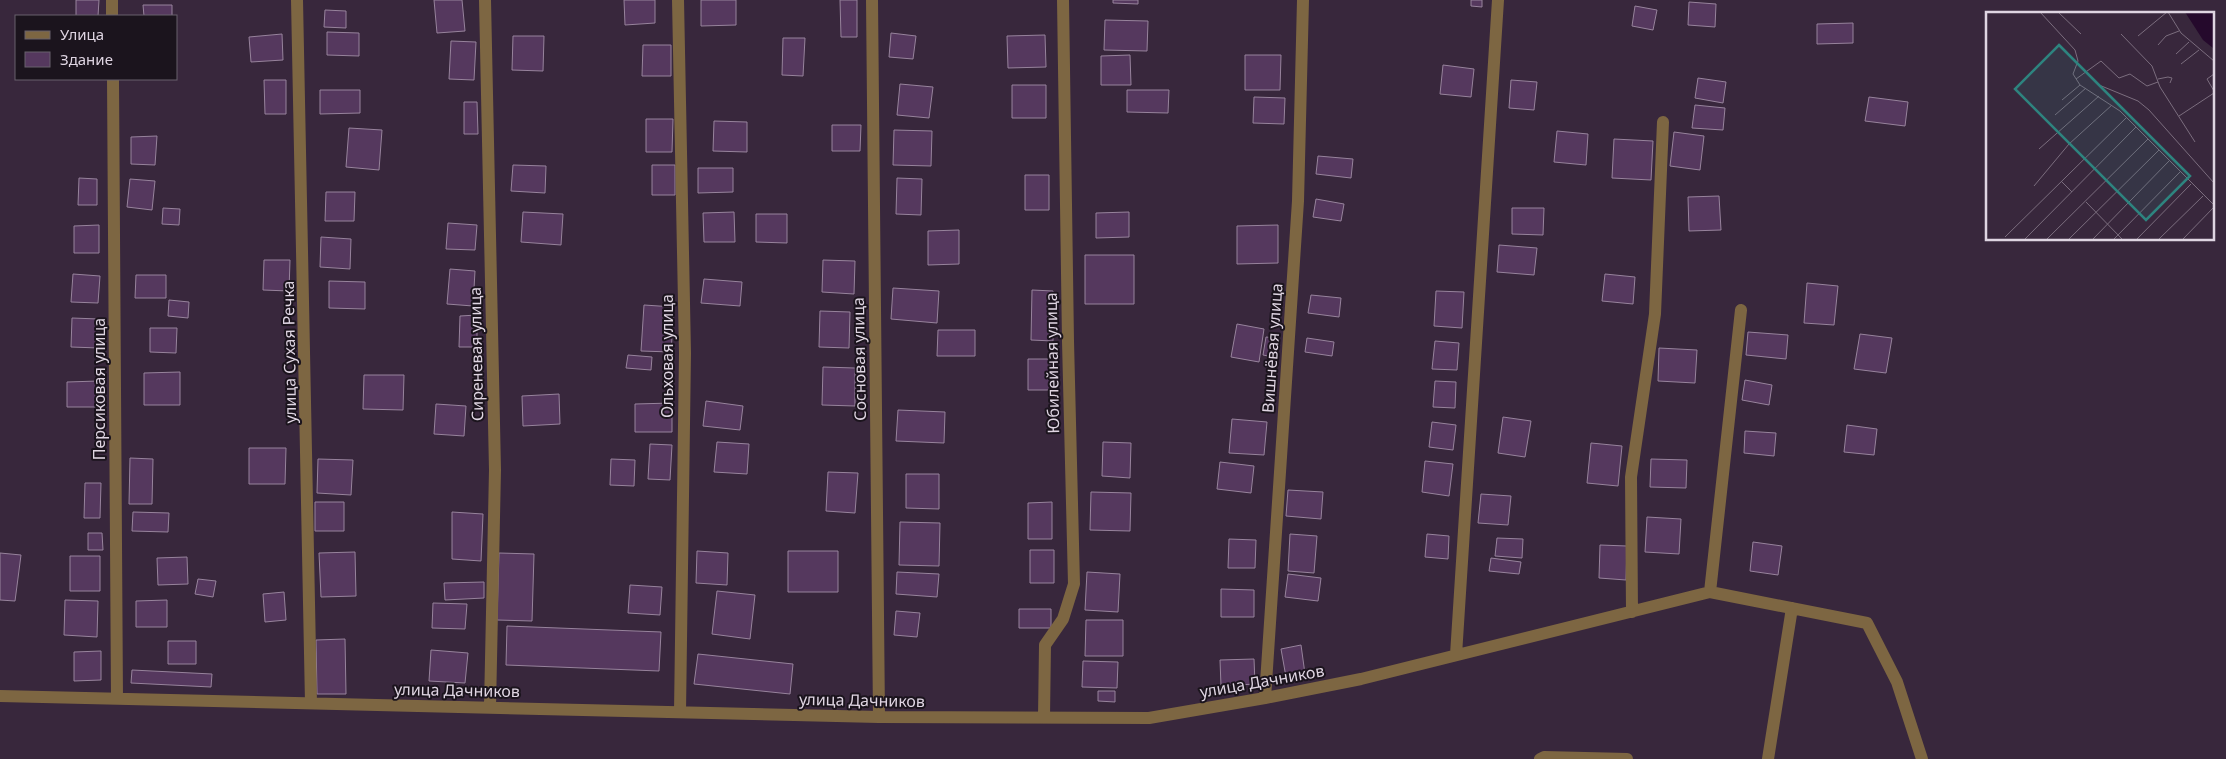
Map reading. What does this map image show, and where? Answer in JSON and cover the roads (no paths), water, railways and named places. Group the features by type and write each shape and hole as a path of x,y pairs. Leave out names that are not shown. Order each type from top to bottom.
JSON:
{"street":[{"path":"112,0 112,15"},
{"name":"улица Сухая Речка","path":"297,0 311,703"},
{"name":"Сиреневая улица","path":"485,0 495,470 490,707"},
{"name":"Ольховая улица","path":"678,0 684,353 680,712"},
{"name":"Сосновая улица","path":"872,0 879,717"},
{"name":"Юбилейная улица","path":"1044,717 1045,645 1063,619 1074,584 1063,0"},
{"name":"Вишнёвая улица","path":"1265,698 1298,201 1303,0"},
{"path":"1456,655 1498,0"},
{"name":"Персиковая улица","path":"113,80 117,698"},
{"path":"1632,612 1631,477 1655,314 1663,122"},
{"path":"1741,310 1710,592 1867,623 1897,682 1922,759"},
{"name":"улица Дачников","path":"0,696 879,717 1149,718 1361,679 1710,592"},
{"path":"1768,759 1792,608"},
{"path":"1540,759 1544,757 1627,759"}]}
